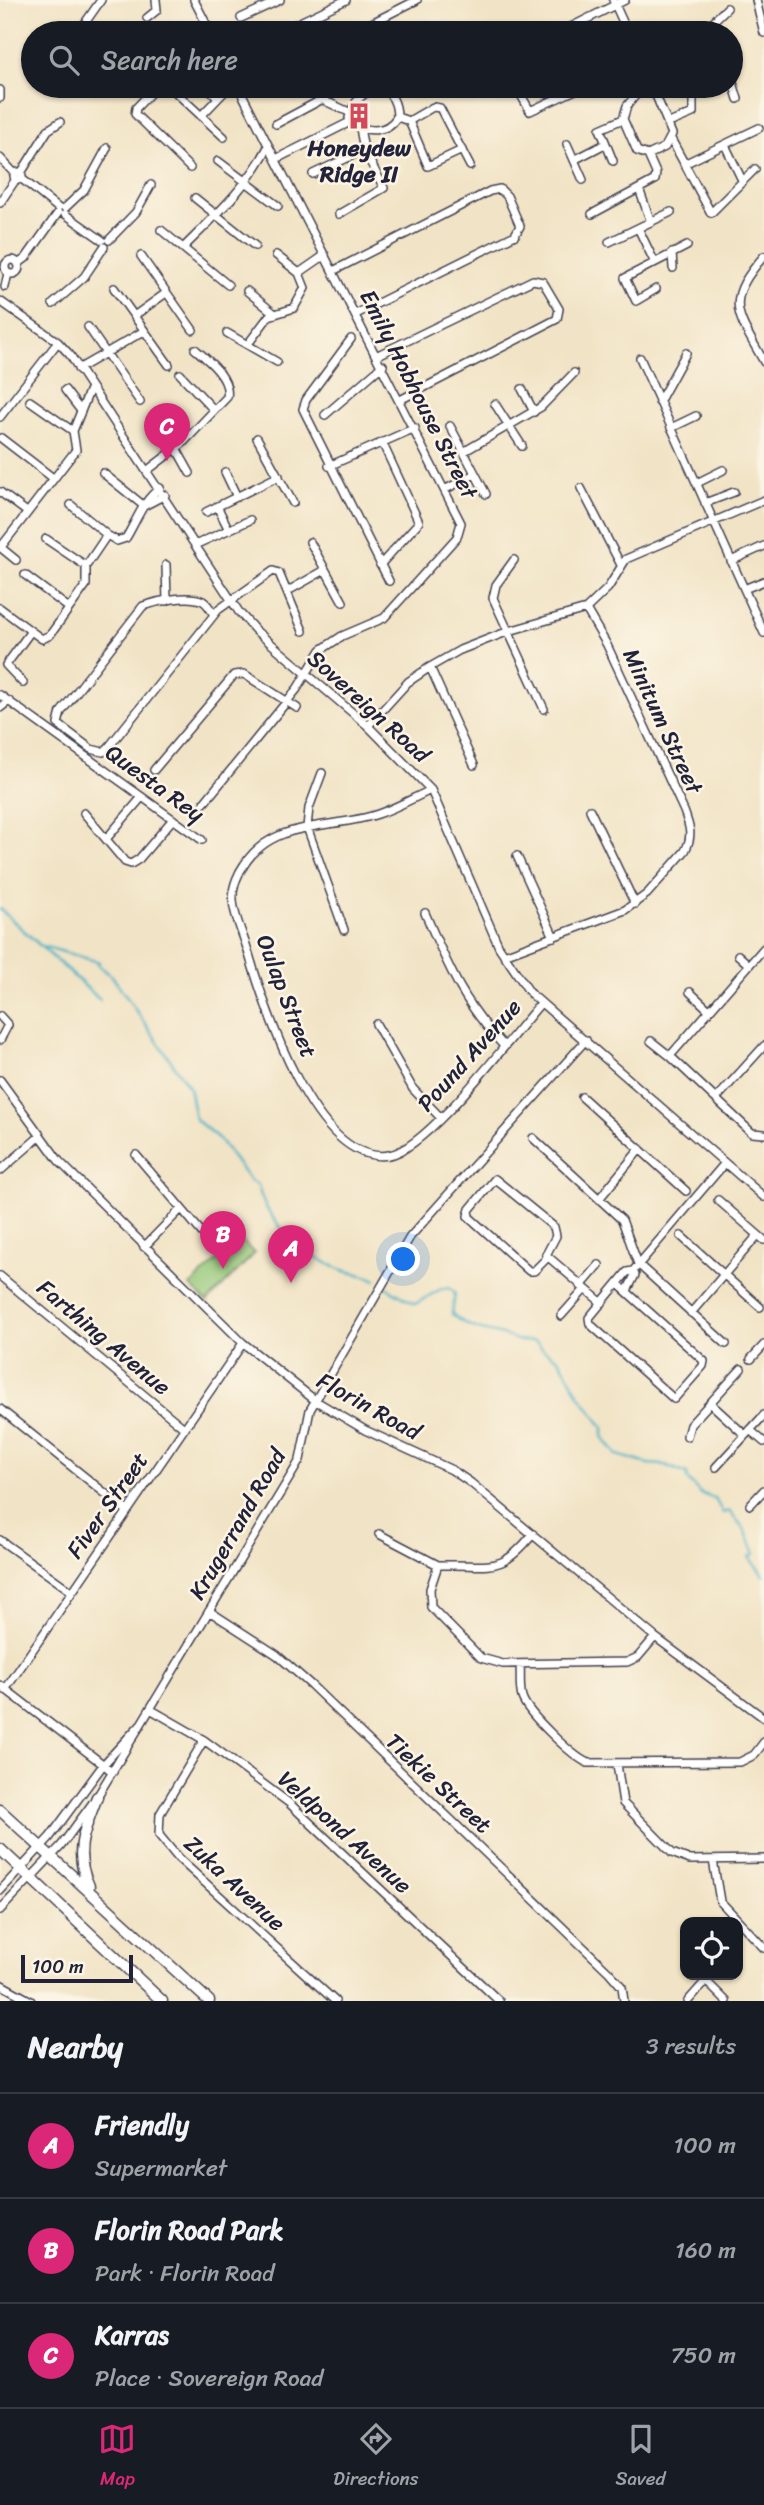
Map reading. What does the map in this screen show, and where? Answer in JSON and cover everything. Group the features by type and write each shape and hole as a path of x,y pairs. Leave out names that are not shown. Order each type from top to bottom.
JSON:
{"main road":[{"path":"91,1891 82,1872 79,1845 97,1797"},
{"path":"0,1810 209,2001"},
{"path":"0,1849 162,2001"}],"street":[{"path":"86,21 101,0"},
{"path":"147,18 157,10 156,0"},
{"path":"194,0 205,21"},
{"path":"242,18 264,3 280,0"},
{"path":"303,21 346,0"},
{"path":"378,20 417,0"},
{"path":"581,21 625,0"},
{"path":"756,0 764,33"},
{"path":"614,3 622,21"},
{"path":"713,21 727,8"},
{"path":"0,90 0,99"},
{"path":"145,98 135,108 135,114 190,168"},
{"path":"182,98 224,138"},
{"path":"201,116 218,98"},
{"name":"Emily Hobhouse Street","path":"204,803 287,701 313,659 330,642 384,618 457,537 461,523 383,365 244,98"},
{"path":"276,124 326,98"},
{"path":"276,159 350,117 359,98"},
{"path":"391,98 397,117"},
{"path":"523,98 530,111 553,98"},
{"path":"633,98 626,106 623,119 637,151 648,155 665,147 671,139"},
{"path":"658,98 669,123 671,139 711,213 755,169"},
{"path":"669,123 693,113 692,98"},
{"path":"323,100 350,117 360,128 365,150 384,188 339,214"},
{"path":"397,117 409,121 437,106 470,166"},
{"path":"360,128 379,130 393,123 397,117"},
{"path":"613,161 601,127 623,119"},
{"path":"409,121 428,166 462,150"},
{"path":"0,203 48,130 60,122"},
{"path":"684,164 758,128"},
{"path":"567,144 583,180"},
{"path":"574,160 605,144"},
{"path":"725,145 742,180"},
{"path":"184,247 218,215 246,181 268,147"},
{"path":"5,287 8,273 5,266 8,262 18,264 26,258 62,211 84,190 107,148"},
{"path":"313,174 365,150"},
{"path":"592,214 639,190 656,177 648,155"},
{"path":"0,159 62,211 105,242"},
{"path":"218,161 278,206"},
{"path":"53,304 84,277 105,242 136,212 151,185"},
{"path":"333,271 489,191 500,189 507,196 520,226 515,235 356,314"},
{"path":"639,190 651,222"},
{"path":"195,198 255,246"},
{"path":"609,242 671,212"},
{"path":"638,228 654,261"},
{"path":"161,230 228,285"},
{"path":"656,289 636,301 626,282 628,275 687,246"},
{"path":"672,253 673,268"},
{"path":"248,344 263,320 294,308 304,291 299,272 276,255"},
{"path":"299,272 325,255"},
{"path":"141,256 193,330"},
{"path":"764,256 738,292 738,309 764,360"},
{"path":"377,355 533,280 543,282 559,309 557,319 400,400"},
{"path":"114,288 169,365"},
{"path":"247,291 275,314"},
{"path":"134,316 166,293"},
{"name":"Sovereign Road","path":"0,301 58,342 148,470 231,599 255,630 368,726 431,790 504,955 520,981 541,1003 763,1194"},
{"path":"88,327 140,401"},
{"path":"78,369 144,331"},
{"path":"227,332 277,362"},
{"path":"351,339 304,404 329,466 388,581"},
{"path":"0,417 58,342"},
{"path":"148,470 179,446 227,397 228,387 217,370 195,349"},
{"path":"659,402 686,353"},
{"path":"640,358 744,589 760,615 764,633"},
{"path":"325,415 383,365"},
{"path":"465,452 510,427 548,401 573,373"},
{"path":"180,374 214,410"},
{"path":"16,560 0,547 76,450 73,431 90,389"},
{"path":"522,389 534,411"},
{"path":"65,390 82,409"},
{"path":"30,401 73,431"},
{"path":"495,404 522,446"},
{"path":"82,409 102,407"},
{"path":"156,414 179,446 190,473"},
{"path":"671,428 696,416"},
{"path":"450,426 486,494"},
{"path":"329,466 415,428"},
{"path":"1,438 53,478"},
{"path":"257,438 293,503"},
{"path":"380,565 419,522 382,442"},
{"path":"696,484 723,470"},
{"path":"225,472 237,497"},
{"path":"103,473 144,506"},
{"path":"446,489 475,474"},
{"path":"206,512 279,476"},
{"path":"71,505 117,541 126,538 144,506 146,497 160,488"},
{"path":"581,488 621,565"},
{"path":"0,492 27,512"},
{"path":"705,503 734,492"},
{"path":"144,506 164,495"},
{"path":"368,726 408,682 430,667 460,650 509,631 586,610 608,588 621,565 633,556 764,500"},
{"path":"217,506 229,530"},
{"path":"197,544 250,520"},
{"path":"0,608 38,637 46,638 88,581 86,566 107,535"},
{"path":"46,539 86,566"},
{"path":"310,542 343,602"},
{"path":"732,561 764,546"},
{"path":"514,560 494,591 494,598 544,709"},
{"path":"166,565 167,601"},
{"path":"288,591 326,570"},
{"path":"214,615 203,601 167,601 143,606 135,612 100,665 57,718 58,724 97,752 108,748 214,615 231,599 273,571 279,573 303,631"},
{"path":"25,575 69,608"},
{"path":"744,589 764,581"},
{"name":"Minitum Street","path":"586,610 607,645 684,811 691,833 685,851 635,904"},
{"path":"23,683 3,663 31,631"},
{"path":"430,667 474,765"},
{"path":"154,770 234,674 244,674 264,690 297,708"},
{"name":"Questa Rey","path":"0,695 202,840"},
{"path":"0,708 9,701"},
{"path":"322,773 309,808 307,827 344,930"},
{"path":"307,827 377,814 431,790"},
{"path":"107,838 142,797"},
{"path":"504,955 635,904 590,810"},
{"path":"84,813 125,862 131,864 139,859 173,819"},
{"name":"Oulap Street","path":"307,827 283,832 264,844 243,865 235,884 235,909 258,987 283,1051 312,1104 355,1150 390,1155"},
{"path":"517,856 554,937"},
{"path":"425,914 461,993 478,1018 503,1045"},
{"path":"670,1056 764,948"},
{"path":"738,955 749,965"},
{"path":"690,992 709,1010"},
{"name":"Pound Avenue","path":"390,1155 408,1147 441,1118 472,1086 503,1045 541,1003"},
{"path":"0,1016 8,1028 0,1040"},
{"path":"376,1024 413,1089 441,1118"},
{"name":"Krugerrand Road","path":"0,1910 52,1856 113,1772 300,1460 310,1410 410,1237 586,1040"},
{"path":"651,1041 752,1133 764,1134"},
{"path":"716,1100 764,1046"},
{"name":"Florin Road","path":"0,1080 39,1137 144,1247 243,1343 316,1401 365,1430 452,1470 655,1637 764,1718"},
{"path":"582,1097 686,1191"},
{"path":"0,1171 39,1137"},
{"path":"533,1139 626,1224 636,1267 627,1291"},
{"path":"599,1199 640,1149"},
{"path":"136,1155 203,1234"},
{"path":"618,1284 704,1361 703,1366 674,1399 590,1324 589,1318 627,1272 636,1267 725,1163"},
{"path":"548,1257 534,1271 528,1270 468,1216 470,1209 495,1179 556,1230 556,1236 546,1251 548,1257 602,1303"},
{"path":"691,1313 761,1238 718,1200"},
{"path":"144,1247 181,1209"},
{"path":"681,1236 760,1307"},
{"path":"561,1316 599,1265"},
{"path":"636,1267 726,1344"},
{"name":"Farthing Avenue","path":"0,1276 184,1427"},
{"name":"Fiver Street","path":"2,1688 243,1343"},
{"path":"751,1359 764,1345"},
{"path":"687,1436 690,1425 741,1369"},
{"path":"710,1403 747,1433 764,1442"},
{"path":"0,1409 126,1510"},
{"path":"716,1467 764,1415"},
{"path":"750,1506 764,1490"},
{"path":"379,1534 438,1564 494,1565 509,1561 533,1534"},
{"path":"0,1539 71,1591"},
{"path":"438,1564 430,1589 431,1607 481,1658 494,1663 627,1662 638,1657 655,1637"},
{"name":"Tiekie Street","path":"209,1611 277,1655 311,1685 609,1972 622,1987 624,2001"},
{"path":"520,1664 522,1696 537,1717 583,1761 617,1764 740,1762 754,1755 764,1742"},
{"path":"2,1688 113,1772"},
{"name":"Veldpond Avenue","path":"150,1709 204,1740 289,1803 499,2001"},
{"name":"Krugerrand Road","path":"0,1891 68,1815 103,1765 140,1727"},
{"name":"Zuka Avenue","path":"204,1740 160,1814 159,1835 178,1858 335,2001"},
{"path":"617,1764 623,1803 662,1844 681,1858 764,1859"},
{"path":"713,1860 720,1901 764,1948"},
{"path":"688,2001 707,1980"},
{"path":"710,1980 726,2001"},
{"path":"0,1984 31,2001"}],"green space":[{"path":"240,1239 255,1253 207,1302 190,1286"}],"waterway":[{"path":"0,909 100,1000"},
{"path":"42,946 99,962 98,965 112,976 189,1087 195,1119 219,1139 250,1181 258,1185 269,1212 288,1236 327,1263 376,1280"},
{"path":"386,1287 415,1304 441,1289 449,1288 455,1293 452,1314 468,1325 520,1341 538,1343 541,1348 560,1360 579,1395 603,1427 603,1437 617,1455 648,1464 665,1465 687,1474 687,1479 700,1493 715,1499 723,1513 729,1511 746,1532 755,1554 749,1557 764,1576"}],"place":[{"name":"Honeydew Ridge II","path":"359,116"},
{"name":"Karras","path":"167,461"},
{"name":"Florin Road Park","path":"223,1269"},
{"name":"Friendly","path":"291,1283"}]}
